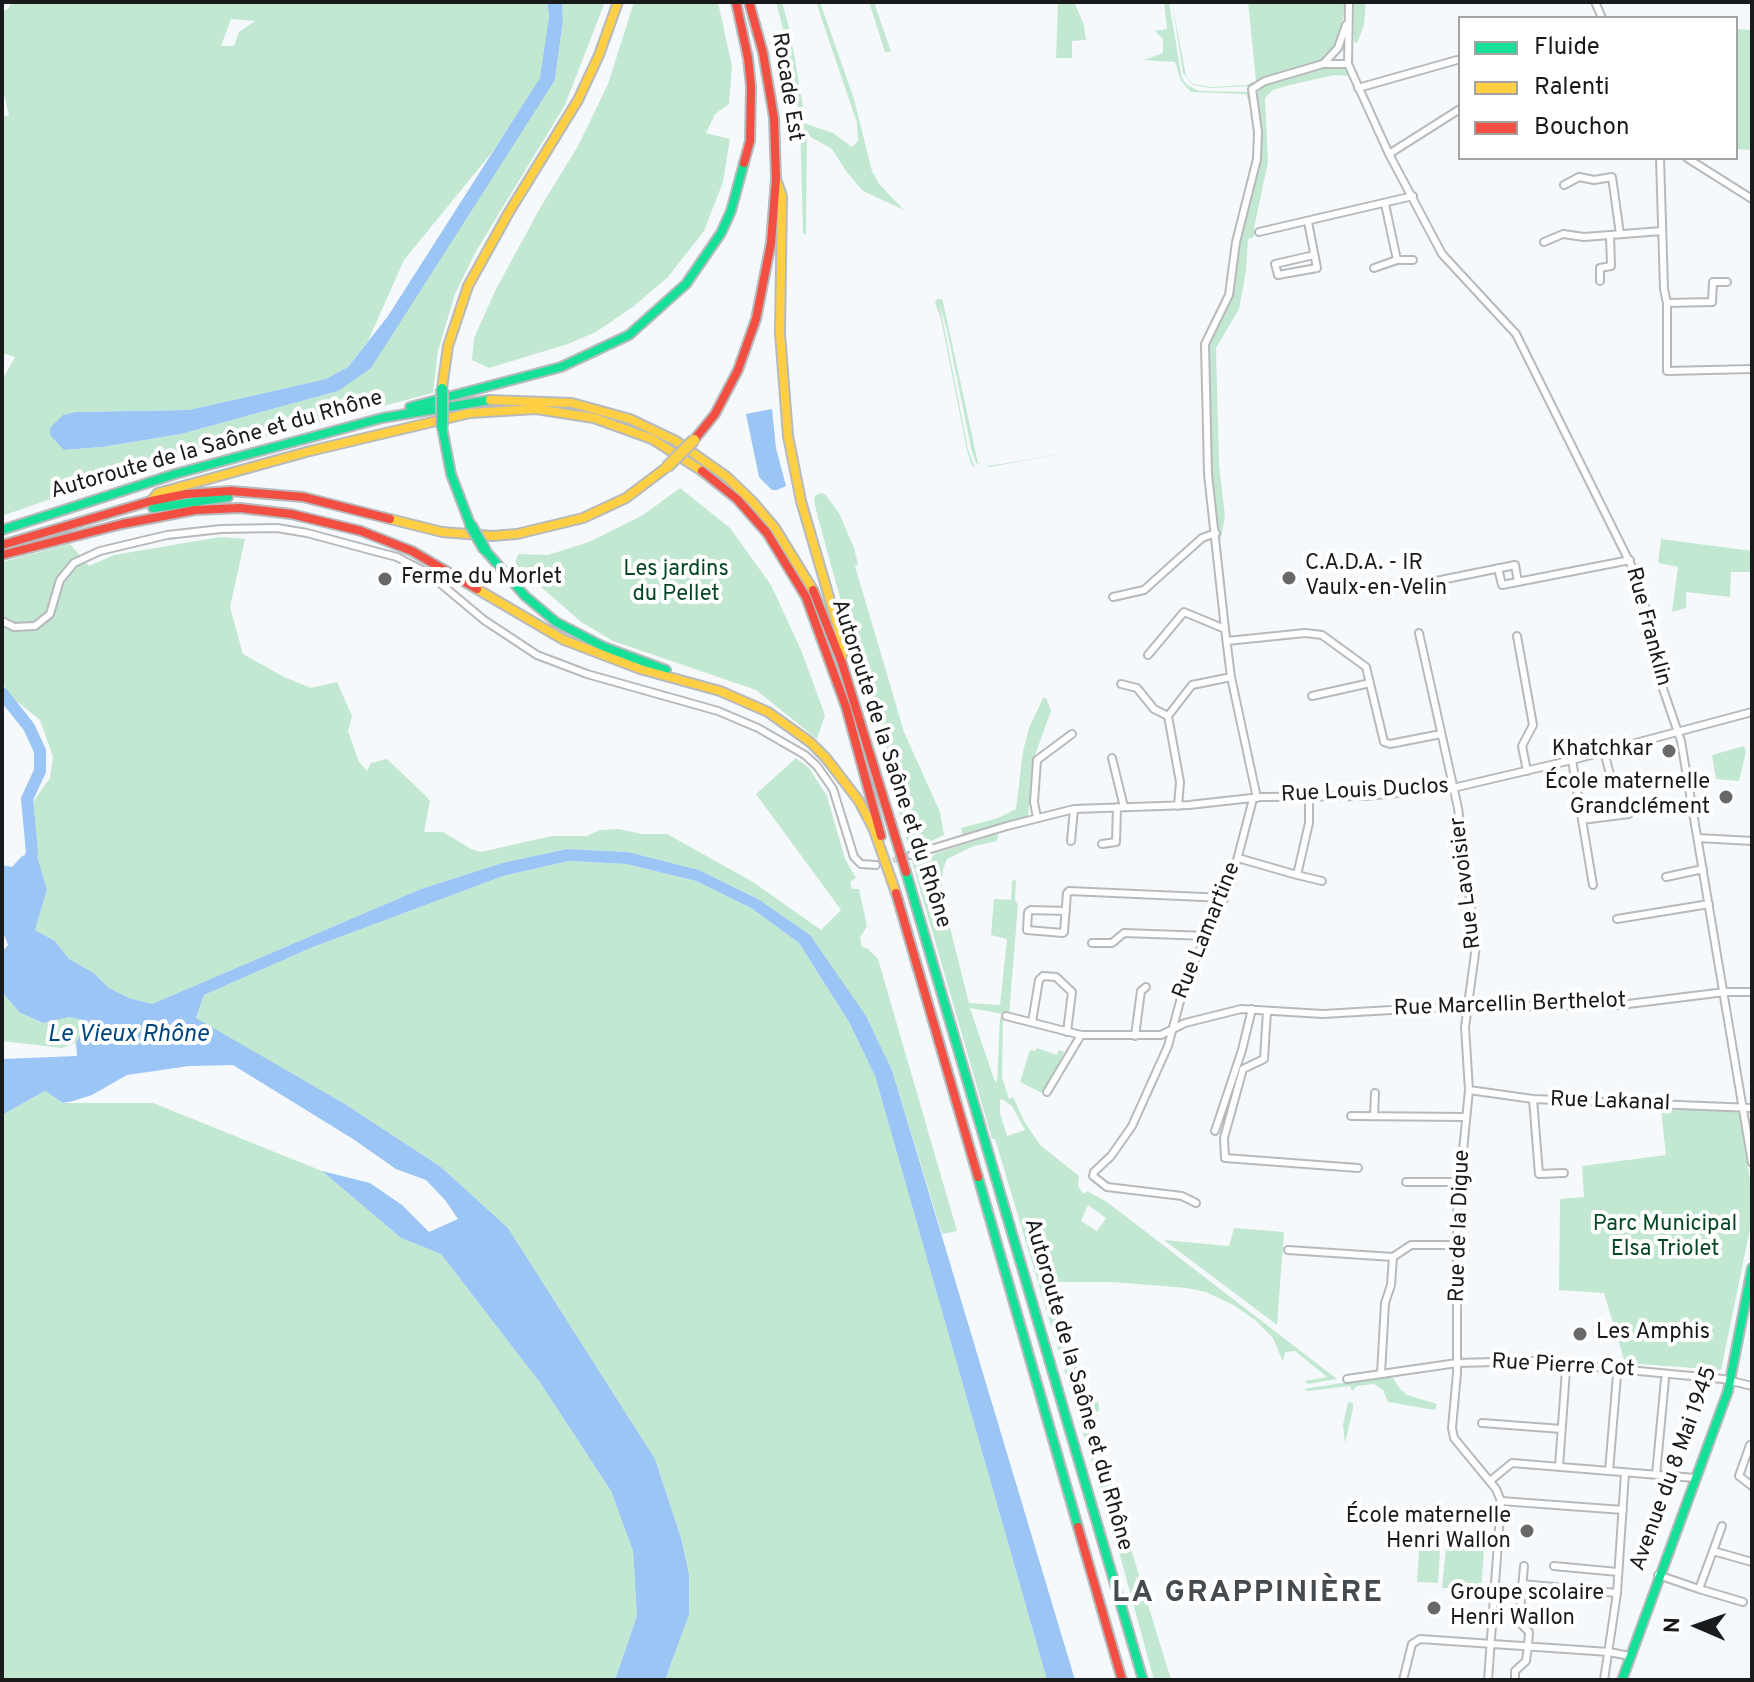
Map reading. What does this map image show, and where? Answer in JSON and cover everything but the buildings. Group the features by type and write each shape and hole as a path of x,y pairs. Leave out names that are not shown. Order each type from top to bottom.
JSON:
{"main road":[{"path":"614,656 540,610 485,550 470,524 451,474 442,427 442,389 448,346 468,286 487,249 578,100 595,65 618,2"},
{"path":"382,418 400,410 561,367 600,350 629,335 671,300 695,272 721,233 739,188 750,141 751,87 736,2"},
{"name":"Rocade Est","path":"749,2 769,85 776,179"},
{"path":"2,545 151,501 213,491 303,497 442,532 492,536 560,525 626,498 667,467 694,440 715,414 728,391 751,333 771,243 776,179"},
{"path":"776,179 782,196 780,333 784,405 801,501 843,645 842,663"},
{"name":"Autoroute de la Saône et du Rhône","path":"2,530 175,474 382,418 497,399 550,400 610,413 676,441 727,477 775,528 815,594 842,663 1143,1680"},
{"path":"151,501 158,493 195,482 470,413 536,409 568,413 607,422 652,439 715,479 745,506 767,533 806,597 846,707 903,915"},
{"path":"2,555 142,510 239,496 249,491"},
{"path":"2,555 109,527 195,510 240,508 291,514 393,542 447,570 564,640 614,656"},
{"name":"Autoroute de la Saône et du Rhône","path":"614,656 720,691 768,712 791,727 844,778 874,830 903,915 1122,1680"},
{"name":"Avenue du 8 Mai 1945","path":"1622,1680 1731,1381 1752,1268"}],"street":[{"path":"1323,64 1348,64 1349,2"},
{"path":"1323,64 1338,48 1348,18"},
{"path":"1358,88 1457,60"},
{"name":"Rue Lamartine","path":"1196,1203 1182,1196 1107,1187 1094,1179 1094,1172 1111,1156 1132,1126 1168,1046 1186,979 1225,898 1255,798 1231,677 1225,629 1207,466 1205,348 1207,337 1229,295 1236,242 1257,159 1258,132 1252,89 1265,81 1323,64"},
{"name":"Rue Franklin","path":"1348,64 1389,154 1442,254 1516,334 1640,583 1662,686 1681,741 1752,1163"},
{"path":"1389,154 1458,110"},
{"path":"1660,160 1667,371 1752,369"},
{"path":"1690,160 1752,199"},
{"path":"1564,185 1579,177 1594,180 1612,177 1620,234"},
{"path":"1259,232 1413,196"},
{"path":"1385,204 1397,260"},
{"path":"1308,222 1317,268 1278,275 1275,264 1314,255"},
{"path":"1544,242 1563,234 1584,237 1662,231"},
{"path":"1600,281 1600,268 1611,266 1610,235"},
{"path":"1374,268 1397,260 1413,260"},
{"path":"1667,303 1712,302 1713,282 1727,282"},
{"path":"2,621 14,627 35,626 50,614 60,580 74,563 100,551 167,535 221,529 277,528 397,557 429,574 484,620 537,655 587,674 718,711 758,728 805,755 833,789 854,857 861,864 876,865"},
{"path":"1113,597 1144,590 1202,538 1216,533"},
{"path":"1498,568 1502,585 1630,560"},
{"path":"1431,582 1515,565 1518,582"},
{"path":"1148,655 1184,612 1225,629"},
{"path":"1227,641 1305,633 1322,635 1362,662 1384,742 1390,744 1441,734"},
{"name":"Rue Lavoisier","path":"1419,633 1453,788 1471,893 1476,946 1465,1027 1469,1090"},
{"path":"1517,636 1533,725 1522,746 1527,771"},
{"path":"1178,806 1180,782 1168,716 1192,685 1231,677"},
{"path":"1312,696 1370,683"},
{"path":"1121,684 1137,688 1154,709 1168,716"},
{"name":"Rue Louis Duclos","path":"911,855 1074,809 1178,806 1255,798 1365,796 1453,788 1752,712"},
{"path":"1037,818 1034,802 1037,760 1072,734"},
{"path":"1604,752 1612,781"},
{"path":"1102,844 1116,842 1120,807 1112,758"},
{"path":"1572,760 1593,885"},
{"path":"1297,875 1309,823 1309,797"},
{"path":"1071,841 1074,809"},
{"path":"1582,820 1629,814"},
{"path":"1698,838 1752,841"},
{"path":"1238,858 1322,881"},
{"path":"1666,877 1703,869"},
{"path":"1066,911 1031,910 1028,912 1027,930 1063,933 1069,891 1225,898"},
{"path":"1617,919 1709,904"},
{"path":"1092,943 1112,943 1124,933 1207,936"},
{"path":"1032,1022 1039,980 1043,976 1056,977 1072,992 1067,1032"},
{"path":"1135,1036 1141,991 1146,987"},
{"name":"Rue Marcellin Berthelot","path":"1006,1016 1081,1035 1135,1036 1161,1035 1185,1023 1241,1009 1323,1014 1620,1005 1725,992 1752,992"},
{"path":"1215,1131 1252,1009"},
{"path":"1267,1011 1264,1059 1243,1069 1224,1138 1225,1158 1358,1168"},
{"path":"1047,1092 1081,1035"},
{"name":"Rue Lakanal","path":"1469,1090 1533,1099 1752,1108"},
{"name":"Rue de la Digue","path":"1469,1090 1457,1212 1457,1363 1452,1434 1499,1493 1501,1501"},
{"path":"1374,1116 1375,1093"},
{"path":"1533,1099 1539,1174 1564,1173"},
{"path":"1351,1116 1466,1117"},
{"path":"1406,1182 1460,1182"},
{"path":"1288,1250 1393,1257 1411,1245 1459,1245"},
{"path":"1381,1374 1385,1303 1391,1285 1393,1257"},
{"name":"Rue Pierre Cot","path":"1347,1379 1457,1363 1533,1361 1731,1381 1752,1386"},
{"path":"1559,1467 1566,1370"},
{"path":"1609,1471 1617,1375"},
{"path":"1656,1475 1665,1379"},
{"path":"1482,1423 1562,1429"},
{"path":"1751,1444 1739,1476 1752,1486"},
{"path":"1490,1481 1512,1463 1695,1478"},
{"path":"1604,1680 1617,1593 1625,1473"},
{"path":"1488,1680 1501,1501 1623,1510"},
{"path":"1699,1589 1722,1526"},
{"path":"1713,1551 1752,1562"},
{"path":"1515,1680 1515,1671 1526,1661 1528,1646 1529,1632 1519,1622 1524,1566"},
{"path":"1554,1566 1618,1572"},
{"path":"1658,1575 1743,1602"},
{"path":"1522,1584 1617,1593"},
{"path":"1403,1680 1412,1644 1420,1639 1630,1656"}],"green space":[{"path":"12,2 547,2 549,17 541,78 493,151 404,260 368,341 348,367 326,379 189,410 76,412 64,415 65,450 181,434 338,391 555,80 563,20 562,2 605,2 565,105 475,253 455,294 438,351 433,393 122,474 2,516 2,380 15,357 2,353 2,116 9,116 2,85 2,12","holes":["231,19 255,21 239,32 234,46 221,46"]},
{"path":"634,2 717,2 719,7 732,66 729,104 715,114 706,133 730,139 723,182 704,231 668,277 634,306 596,332 568,344 489,368 472,360 474,338 495,291 578,146 608,84"},
{"path":"776,2 782,2 790,31 806,124 833,133 852,147 858,141 857,123 816,2 820,2 854,99 872,171 879,184 904,210 863,191 832,149 807,135 806,234 803,234 800,122 788,48"},
{"path":"869,2 874,2 891,52 885,52"},
{"path":"1058,2 1074,2 1084,25 1086,40 1072,41 1072,58 1056,58"},
{"path":"1164,2 1169,2 1182,79 1199,91 1248,92 1255,125 1255,142 1253,117 1246,94 1191,92 1181,81 1175,62 1144,60 1163,53 1163,39 1155,31 1167,29"},
{"path":"1172,2 1186,76 1193,84 1210,87 1246,85 1256,81 1248,2 1345,2 1345,10 1337,43 1319,63 1251,86 1210,88 1193,85 1183,73"},
{"path":"1353,2 1366,2 1364,25 1357,43 1354,42"},
{"path":"1738,29 1752,30 1752,150 1738,149"},
{"path":"1332,66 1344,68 1348,76 1334,75 1290,85 1273,90 1265,98 1268,162 1254,237 1248,239 1239,309 1216,348 1219,465 1225,516 1221,538 1209,467 1207,345 1230,301 1238,241 1259,162 1261,136 1257,94 1267,84"},
{"path":"937,299 943,302 978,463 986,466 1078,451 989,467 976,463 939,301 968,449 975,468 971,464 935,303"},
{"name":"Les jardins du Pellet","path":"680,488 730,528 771,585 801,650 825,715 817,739 756,690 613,641 581,622 515,564 518,554 548,555 589,542 643,515"},
{"path":"820,493 825,494 839,513 854,548 858,564 855,566 904,732 940,812 944,835 910,851 818,518 814,501"},
{"path":"220,537 245,539 230,607 243,654 311,688 337,682 352,716 348,731 359,762 367,771 371,763 387,759 425,795 430,801 424,832 443,832 481,852 552,836 587,836 600,830 667,834 753,882 821,930 841,910 756,794 796,758 809,768 827,796 845,859 856,878 850,882 852,889 859,889 867,926 860,938 862,947 878,959 957,1231 942,1234 892,1070 866,1016 758,899 699,870 628,852 567,849 502,863 421,889 152,1004 109,988 94,973 69,959 55,941 35,930 47,890 34,845 33,802 50,778 53,757 40,720 10,696 2,681 2,562 70,544 89,566 114,555"},
{"path":"1661,539 1752,551 1752,572 1731,572 1730,597 1686,592 1686,608 1672,612 1678,567 1658,563"},
{"path":"1043,698 1046,698 1051,711 1034,758 1028,816 963,836 961,828 998,818 1016,809 1023,751 1029,728"},
{"path":"1744,746 1746,752 1739,781 1716,779 1712,755"},
{"path":"998,834 997,841 974,846 947,859 943,869 941,892 969,1003 1000,1005 1007,939 991,935 994,899 1011,900 1012,881 1016,880 1015,900 1018,905 1009,1015 970,1008 997,1083 1000,1018 1003,1018 1002,1077 1009,1099 1013,1097 1040,1145 1079,1176 1078,1186 1082,1192 1085,1194 1087,1191 1107,1202 1337,1379 1308,1384 1305,1381 1327,1377 1295,1351 1285,1352 1283,1362 1273,1338 1255,1320 1206,1292 1112,1282 1050,1282 1088,1402 1098,1402 1099,1411 1090,1414 1171,1680 1154,1680 1121,1559 995,1139 992,1139 911,858 929,859 936,853","holes":["1002,1099 1012,1106 1025,1130 1007,1136 1000,1113","1088,1205 1106,1218 1097,1231 1081,1221"]},
{"path":"569,861 626,864 696,881 751,908 799,943 849,1022 875,1076 1047,1680 665,1680 689,1615 689,1574 681,1538 655,1459 508,1228 441,1167 345,1104 196,1019 204,995 313,947 503,876"},
{"path":"2,992 20,1013 42,1023 69,1017 89,1020 76,1043 62,1048 2,1041"},
{"path":"1037,1048 1057,1055 1059,1050 1064,1052 1044,1094 1020,1082 1030,1050"},
{"path":"45,1091 63,1103 153,1103 322,1171 401,1238 441,1254 541,1384 611,1491 633,1551 637,1616 615,1680 2,1680 2,1115"},
{"name":"Parc Municipal Elsa Triolet","path":"1661,1109 1735,1111 1739,1114 1752,1192 1752,1219 1721,1370 1625,1363 1604,1293 1559,1290 1560,1199 1584,1197 1582,1166 1666,1155"},
{"path":"1234,1228 1284,1232 1277,1325 1164,1240 1229,1246"},
{"path":"1388,1376 1407,1395 1437,1404 1435,1410 1388,1402 1383,1390 1374,1384 1357,1386 1352,1391 1350,1386 1303,1389"},
{"path":"1348,1402 1353,1403 1353,1409 1345,1443 1343,1425"},
{"path":"1446,1547 1484,1550 1481,1591 1442,1588"},
{"path":"1419,1549 1440,1550 1438,1583 1417,1582"}],"water":[{"path":"547,2 562,2 563,20 555,80 371,368 338,391 181,434 64,450 50,435 50,428 63,415 76,412 189,410 326,379 348,367 388,316 540,78 549,17"},
{"path":"772,409 776,448 786,486 777,490 772,490 759,477 746,414"},
{"name":"Le Vieux Rhône","path":"34,845 47,890 35,930 55,941 69,959 94,973 109,988 152,1004 421,889 502,863 567,849 628,852 699,870 758,899 810,935 866,1016 892,1070 1075,1680 1047,1680 875,1076 849,1022 799,943 751,908 696,881 626,864 569,861 503,876 313,947 204,995 196,1018 345,1104 441,1167 508,1228 655,1459 681,1538 689,1574 689,1615 665,1680 615,1680 637,1616 633,1551 611,1491 541,1384 441,1254 401,1238 322,1171 370,1183 402,1205 429,1232 458,1219 426,1180 396,1169 233,1065 189,1066 127,1075 92,1095 63,1103 45,1091 2,1115 2,1059 77,1056 76,1043 88,1021 69,1017 43,1023 20,1013 2,992 2,952 8,945 2,929 2,865 12,867 22,856 32,853"}],"waterway":[{"path":"2,693 29,727 40,751 40,771 27,799 32,853 26,868"},
{"path":"2,701 8,701"}],"tunnel":[{"path":"884,863 911,855"}],"traffic: fast":[{"path":"410,407 561,367 629,335 686,284 721,233 731,211 744,163"},
{"path":"442,389 442,427"},
{"path":"2,530 175,474 382,418 490,400"},
{"path":"442,427 451,474 470,524"},
{"path":"153,508 228,497"},
{"path":"470,524 485,550"},
{"path":"485,550 525,596 556,622 604,647 666,670"},
{"path":"906,872 1143,1680"},
{"path":"978,1177 1078,1527"},
{"path":"1622,1680 1728,1391 1752,1268"}],"traffic: slow":[{"path":"442,389 448,346 468,286 578,100 599,55 618,2"},
{"path":"776,179 782,196 780,333 788,436 801,501 843,645 842,657"},
{"path":"490,400 572,403 630,419 676,441 727,477 752,501 775,528 813,590"},
{"path":"151,501 158,493 310,451 470,413 536,409 594,418 652,439 702,471"},
{"path":"667,467 694,440"},
{"path":"390,519 442,532 492,536 517,534 583,518 626,498 667,467"},
{"path":"477,589 564,640 640,669 720,691 768,712 810,742 859,801 874,830 896,893"}],"traffic: jam":[{"path":"736,2 751,87 750,141 744,163"},
{"path":"694,440 715,414 738,370 756,319 771,243 776,179 774,118 763,53 749,2"},
{"path":"702,471 737,499 767,533 806,597 846,707 881,836"},
{"path":"2,545 151,501 186,494 231,491 303,497 390,519"},
{"path":"2,555 122,524 195,510 240,508 291,514 361,531 412,551 477,589"},
{"path":"813,590 842,663 906,872"},
{"path":"896,893 978,1177"},
{"path":"1078,1527 1122,1680"}],"place":[{"name":"C.A.D.A. - IR Vaulx-en-Velin","path":"1289,578"},
{"name":"Ferme du Morlet","path":"385,579"},
{"name":"Khatchkar","path":"1669,751"},
{"name":"École maternelle Grandclément","path":"1726,797"},
{"name":"Les Amphis","path":"1580,1334"},
{"name":"École maternelle Henri Wallon","path":"1527,1531"},
{"name":"Groupe scolaire Henri Wallon","path":"1434,1608"}],"district":[{"name":"LA GRAPPINIÈRE","path":"1248,1595"}]}
